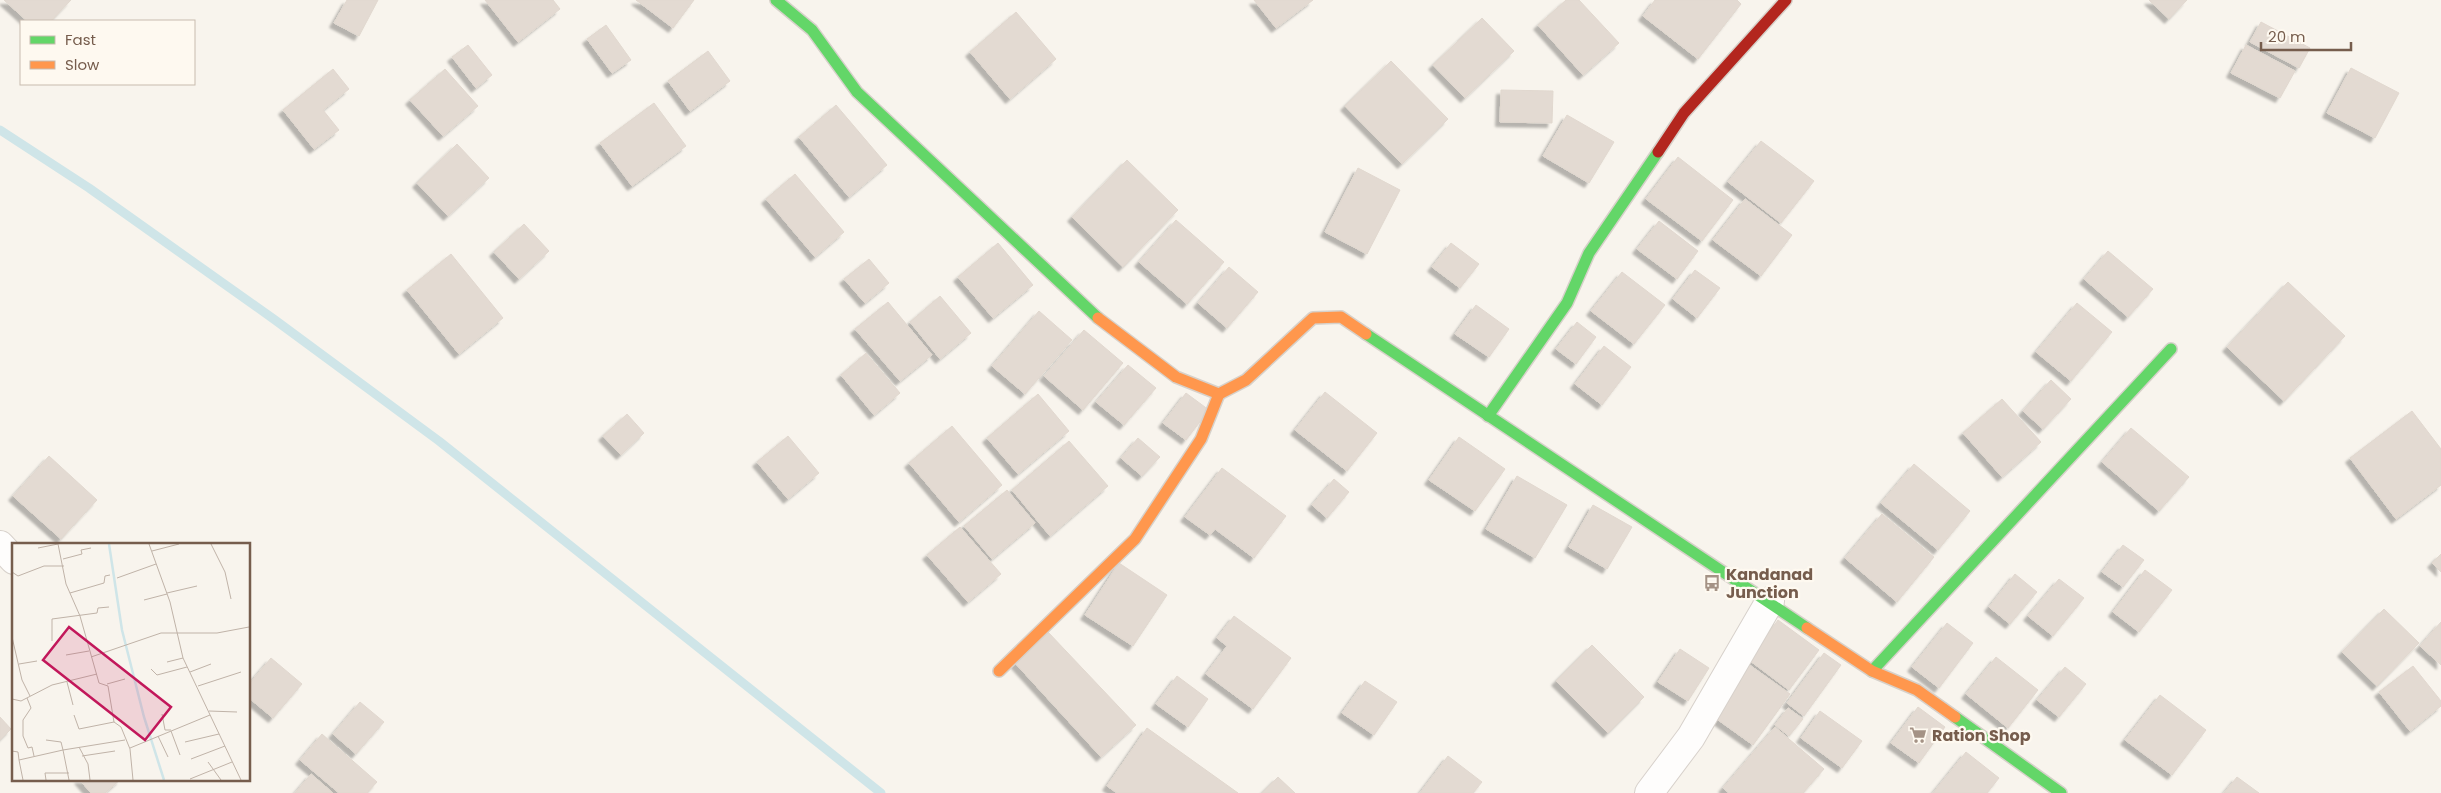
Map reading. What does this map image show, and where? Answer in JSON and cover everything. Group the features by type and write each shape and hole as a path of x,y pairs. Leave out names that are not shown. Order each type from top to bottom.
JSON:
{"main road":[{"path":"776,0 812,30 858,92 1102,322 1176,377 1219,394"},
{"path":"1488,416 1567,303 1589,254 1684,114 1786,0"},
{"path":"999,671 1135,539 1201,439 1219,394 1246,380 1313,318 1341,317 1770,601 1872,671 1917,690 2061,793"},
{"path":"1872,671 2170,348"}],"street":[{"path":"0,545 12,558"},
{"path":"1649,793 1690,738 1770,601"}],"building":[{"path":"4,0 71,0 52,20 26,20"},
{"path":"347,0 378,0 359,36 334,23"},
{"path":"485,0 553,0 560,9 518,42"},
{"path":"636,0 694,0 673,28"},
{"path":"1254,0 1313,0 1276,28"},
{"path":"1566,0 1579,0 1619,43 1583,75 1538,25"},
{"path":"1655,0 1737,0 1741,4 1698,59 1643,16"},
{"path":"2149,0 2187,0 2169,19"},
{"path":"1016,12 1056,59 1010,99 970,52"},
{"path":"1482,18 1514,51 1465,98 1433,65"},
{"path":"2261,22 2310,48 2299,68 2250,42"},
{"path":"606,25 631,60 612,73 587,39"},
{"path":"468,45 492,75 476,88 452,57"},
{"path":"2246,45 2295,71 2280,98 2231,73"},
{"path":"708,51 730,81 690,111 668,81"},
{"path":"1391,61 1448,119 1402,164 1345,106"},
{"path":"2351,68 2399,93 2375,138 2327,113"},
{"path":"333,69 349,89 323,110 339,130 314,149 283,110"},
{"path":"445,69 478,106 443,136 410,100"},
{"path":"1501,90 1553,91 1552,123 1500,122"},
{"path":"654,103 686,146 632,186 600,143"},
{"path":"836,105 887,165 849,197 799,137"},
{"path":"1567,115 1614,142 1589,183 1543,156"},
{"path":"1761,141 1814,181 1781,223 1728,182"},
{"path":"457,144 489,178 448,216 417,183"},
{"path":"1678,157 1733,200 1702,241 1646,199"},
{"path":"1127,160 1178,210 1123,267 1072,217"},
{"path":"1358,168 1400,190 1367,254 1325,232"},
{"path":"795,174 844,232 815,257 766,199"},
{"path":"1745,199 1792,235 1761,276 1713,240"},
{"path":"1176,220 1224,262 1187,304 1139,262"},
{"path":"1659,221 1698,251 1677,279 1637,249"},
{"path":"524,224 549,251 519,279 494,252"},
{"path":"998,243 1033,285 993,318 958,277"},
{"path":"1451,243 1479,264 1460,288 1432,267"},
{"path":"2108,251 2153,289 2128,317 2084,279"},
{"path":"451,254 503,318 459,354 407,290"},
{"path":"869,259 889,283 865,303 844,279"},
{"path":"1229,267 1258,292 1227,328 1198,303"},
{"path":"1695,270 1720,288 1697,318 1673,299"},
{"path":"1622,272 1665,305 1634,344 1591,311"},
{"path":"2288,282 2345,336 2284,401 2227,347"},
{"path":"940,296 971,333 940,359 910,322"},
{"path":"888,302 932,355 900,381 855,329"},
{"path":"2077,303 2112,332 2071,381 2036,352"},
{"path":"1476,305 1509,329 1489,357 1455,334"},
{"path":"1039,311 1072,340 1025,394 992,366"},
{"path":"1577,322 1596,337 1576,364 1556,349"},
{"path":"1084,330 1123,363 1083,410 1044,376"},
{"path":"1604,346 1631,367 1602,405 1575,384"},
{"path":"866,353 900,393 874,415 841,375"},
{"path":"1128,365 1156,388 1124,425 1096,402"},
{"path":"2051,380 2071,399 2043,429 2023,411"},
{"path":"1325,392 1377,433 1347,471 1295,430"},
{"path":"1186,393 1209,410 1186,440 1163,423"},
{"path":"1038,394 1069,431 1018,474 987,438"},
{"path":"2002,399 2041,442 2002,477 1963,433"},
{"path":"2412,411 2441,449 2441,485 2396,519 2350,458"},
{"path":"627,414 644,433 621,455 603,436"},
{"path":"952,426 1002,485 959,522 909,463"},
{"path":"2131,428 2189,477 2159,511 2102,462"},
{"path":"788,436 819,473 788,499 757,462"},
{"path":"1459,437 1505,469 1475,511 1429,480"},
{"path":"1138,438 1160,457 1142,476 1121,458"},
{"path":"1069,441 1108,486 1050,536 1012,490"},
{"path":"49,456 97,500 61,539 13,496"},
{"path":"1914,464 1970,511 1938,550 1881,503"},
{"path":"1222,468 1286,516 1254,558 1215,529 1210,535 1185,517"},
{"path":"1517,476 1567,505 1535,558 1486,529"},
{"path":"1334,479 1349,492 1327,518 1312,505"},
{"path":"1007,490 1035,523 992,559 964,526"},
{"path":"1593,505 1632,527 1607,569 1569,547"},
{"path":"1882,514 1934,557 1897,602 1845,558"},
{"path":"960,527 1001,574 968,602 927,555"},
{"path":"2123,545 2144,560 2123,587 2102,572"},
{"path":"2441,554 2441,572 2432,563"},
{"path":"1119,563 1167,595 1133,646 1085,615"},
{"path":"2145,570 2172,590 2139,632 2113,612"},
{"path":"2015,574 2037,592 2010,624 1989,607"},
{"path":"2059,579 2084,598 2053,636 2028,616"},
{"path":"2384,609 2419,643 2377,686 2342,652"},
{"path":"1234,616 1291,658 1253,709 1206,674 1227,646 1217,638"},
{"path":"1778,620 1819,650 1789,690 1749,660"},
{"path":"2441,622 2441,665 2420,646"},
{"path":"1947,623 1973,643 1939,688 1912,667"},
{"path":"1048,632 1136,725 1101,757 1015,663"},
{"path":"1592,645 1644,697 1608,733 1556,681"},
{"path":"1680,649 1709,668 1688,701 1658,682"},
{"path":"1824,653 1841,665 1804,716 1787,703"},
{"path":"1996,657 2038,690 2008,728 1966,694"},
{"path":"271,658 302,684 273,718 250,699 250,683"},
{"path":"1744,661 1790,694 1753,745 1707,712"},
{"path":"2413,666 2441,701 2441,706 2410,731 2379,692"},
{"path":"2065,667 2086,684 2059,717 2037,700"},
{"path":"1177,676 1208,699 1188,727 1156,704"},
{"path":"1365,681 1397,702 1374,735 1342,713"},
{"path":"2160,695 2206,730 2172,775 2125,740"},
{"path":"360,702 384,722 356,754 333,734"},
{"name":"Ration Shop","path":"1918,707 1945,727 1919,763 1891,743"},
{"path":"1788,708 1803,719 1789,736 1775,725"},
{"path":"1820,711 1862,741 1842,768 1801,738"},
{"path":"0,717 11,729 0,740"},
{"path":"1775,727 1824,769 1803,793 1729,793 1723,788"},
{"path":"1147,728 1238,793 1117,793 1107,786"},
{"path":"322,734 377,782 367,793 339,793 300,760"},
{"path":"1966,752 1999,778 1987,793 1933,793"},
{"path":"1448,756 1482,782 1473,793 1420,793"},
{"path":"311,774 333,793 295,793"},
{"path":"1278,777 1295,793 1262,793"},
{"path":"2237,777 2259,793 2224,793"},
{"path":"80,780 120,780 105,793 91,793"}],"waterway":[{"path":"0,130 89,188 275,320 439,441 881,793"}],"traffic: fast":[{"path":"776,0 812,30 857,92 1098,318"},
{"path":"1488,416 1567,303 1589,253 1658,152"},
{"path":"1366,334 1807,628"},
{"path":"1872,671 2171,349"},
{"path":"1955,717 2061,793"}],"traffic: slow":[{"path":"1098,318 1176,377 1219,394 1246,380 1313,318 1341,317 1366,334"},
{"path":"999,671 1135,539 1201,439 1219,394"},
{"path":"1807,628 1872,671 1917,690 1955,717"}],"traffic: jam":[{"path":"1658,152 1684,113 1786,0"}],"place":[{"name":"Kandanad Junction","path":"1712,583"},
{"name":"Ration Shop","path":"1918,735"}]}
